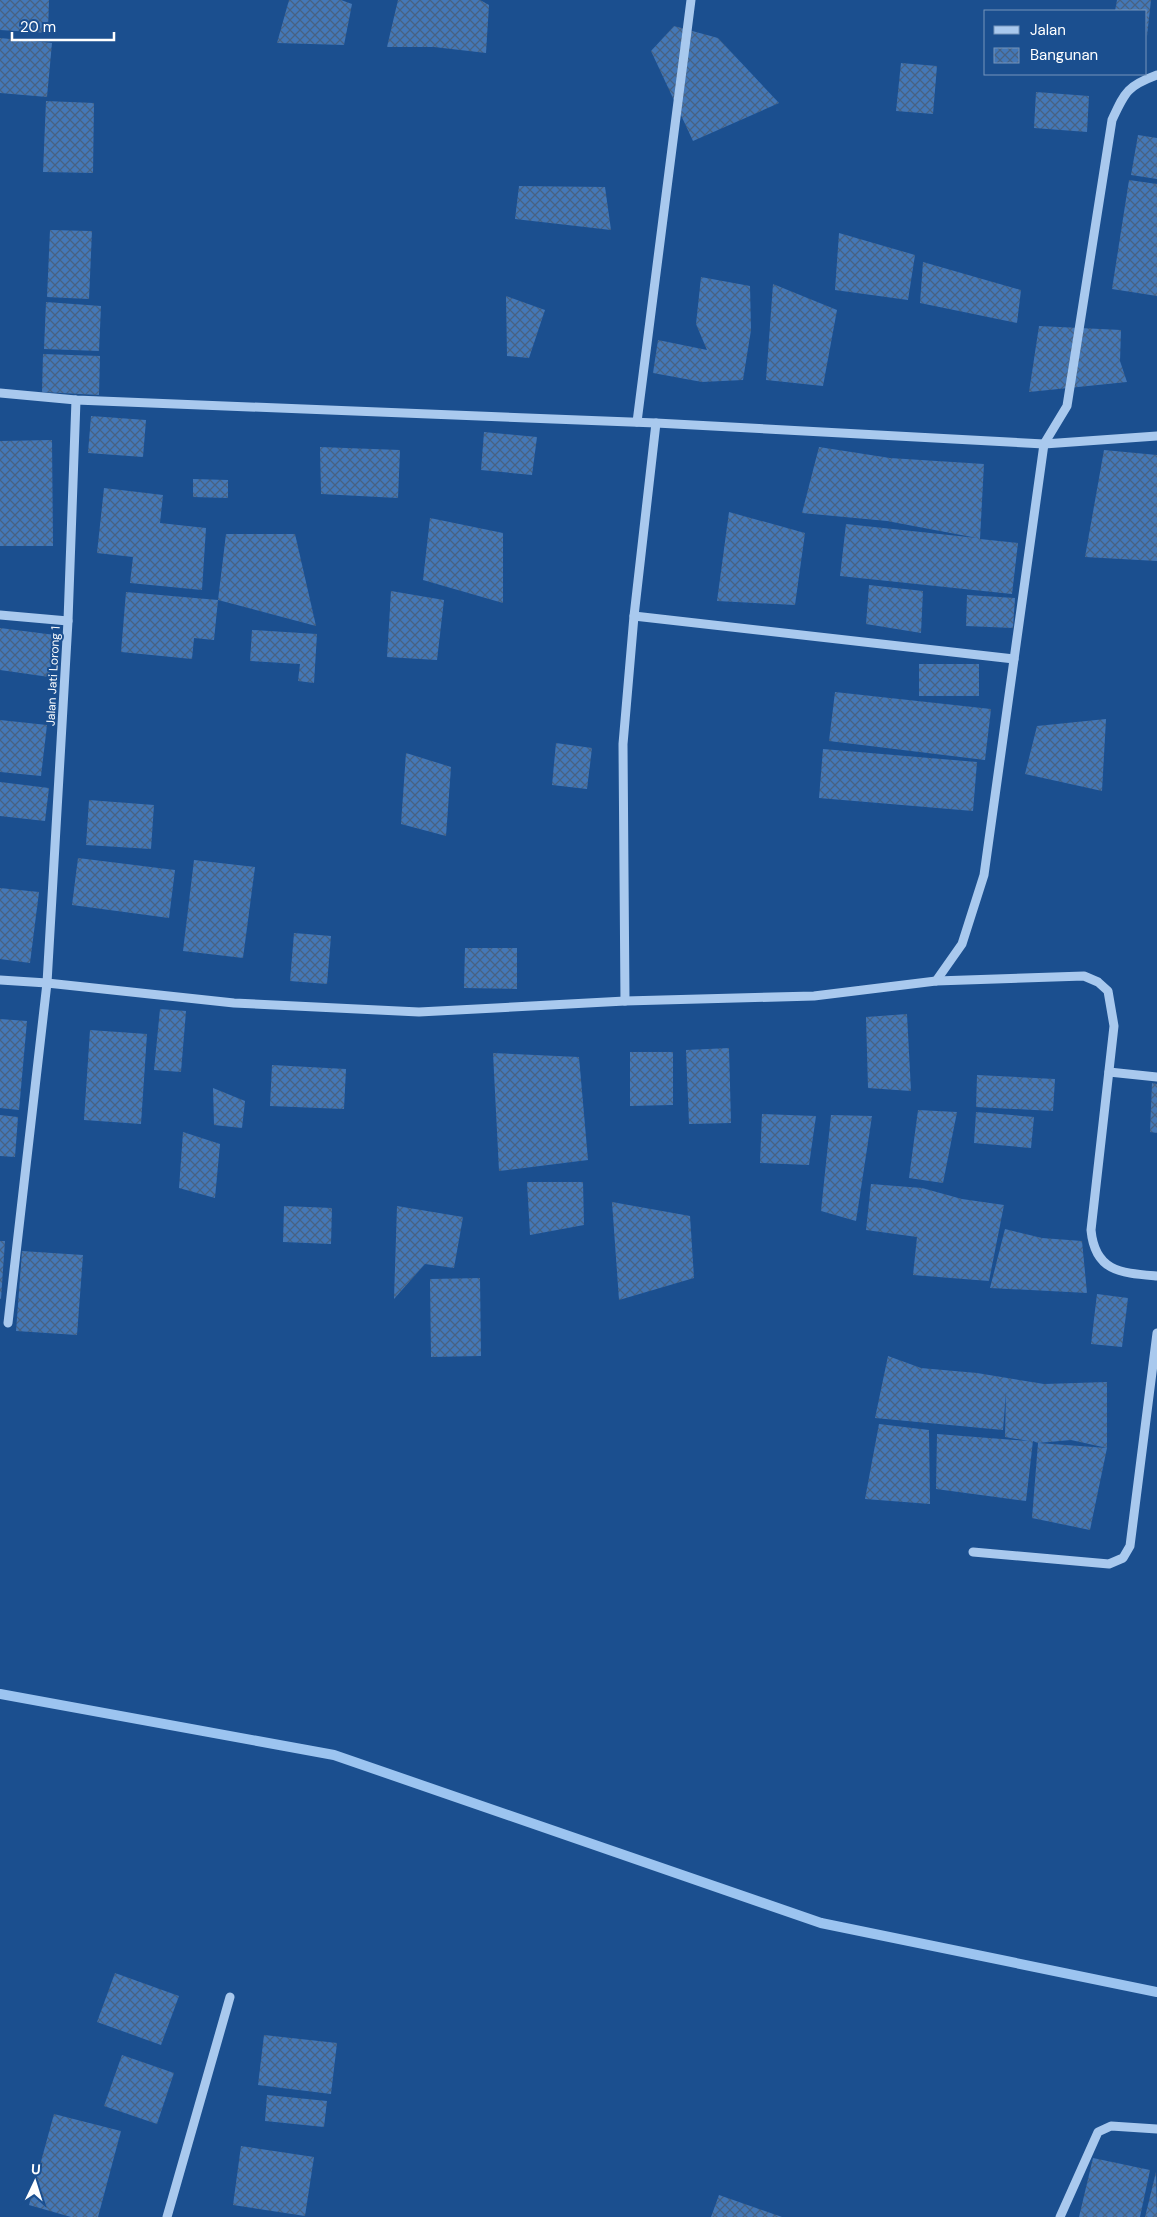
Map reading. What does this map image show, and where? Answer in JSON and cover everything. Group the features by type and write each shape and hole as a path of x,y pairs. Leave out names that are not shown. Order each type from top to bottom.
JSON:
{"street":[{"path":"637,422 691,0"},
{"path":"936,981 962,944 984,875 1044,444 1066,406 1112,120 1123,95 1138,82 1157,75"},
{"path":"0,393 76,400 637,422 1044,444 1157,436"},
{"name":"Jalan Jati Lorong 1","path":"8,1323 46,984 68,621 76,400"},
{"path":"625,1001 624,744 634,616 656,423"},
{"path":"0,614 68,621"},
{"path":"634,616 1014,659"},
{"path":"0,980 234,1003 419,1012 625,1001 814,996 936,981 1084,976 1098,982 1108,991 1114,1026 1091,1230 1093,1247 1102,1261 1112,1267 1129,1273 1157,1276"},
{"path":"1109,1072 1157,1077"},
{"path":"973,1552 1108,1564 1123,1558 1130,1546 1157,1333"},
{"path":"167,2217 230,1997"},
{"path":"1060,2217 1098,2132 1111,2126 1157,2129"}],"building":[{"path":"0,0 49,0 48,33 0,30"},
{"path":"289,0 341,0 352,4 344,45 277,43"},
{"path":"398,0 480,0 489,5 486,53 434,47 387,47"},
{"path":"1117,0 1151,0 1147,36 1147,10 1115,10"},
{"path":"674,26 718,38 779,103 693,141 651,51"},
{"path":"0,38 52,43 47,97 0,93"},
{"path":"901,63 937,66 933,114 896,111"},
{"path":"1036,92 1089,96 1087,132 1034,128"},
{"path":"46,101 94,103 93,173 43,172"},
{"path":"1138,135 1157,138 1157,179 1131,175"},
{"path":"1129,180 1157,184 1157,296 1112,289"},
{"path":"519,186 605,187 611,230 515,219"},
{"path":"50,230 92,231 89,299 47,297"},
{"path":"839,233 915,255 908,300 835,290"},
{"path":"923,262 1021,290 1017,323 920,303"},
{"path":"701,277 750,286 751,330 743,380 702,382 653,373 658,340 707,350 696,324"},
{"path":"773,284 837,310 823,386 766,380"},
{"path":"506,296 545,310 529,358 507,356"},
{"path":"46,302 101,306 99,351 44,349"},
{"path":"1039,326 1121,330 1120,361 1127,382 1029,392"},
{"path":"43,354 100,356 99,395 42,392"},
{"path":"91,416 146,420 143,457 88,453"},
{"path":"484,432 537,437 532,475 481,470"},
{"path":"52,440 53,546 0,546 0,441"},
{"path":"320,447 400,450 398,498 321,494"},
{"path":"819,447 890,458 984,464 980,539 1018,543 1012,594 840,576 846,524 977,538 887,521 802,513"},
{"path":"1104,450 1157,455 1157,561 1085,557"},
{"path":"193,479 228,480 228,498 193,497"},
{"path":"104,488 163,495 160,523 206,528 202,590 130,583 133,557 97,553"},
{"path":"729,512 805,533 795,605 717,601"},
{"path":"430,518 503,533 503,603 423,580"},
{"path":"226,534 295,534 316,626 218,600"},
{"path":"869,585 923,591 921,633 866,624"},
{"path":"391,591 444,600 437,660 387,657"},
{"path":"126,592 218,600 214,640 194,638 192,659 121,652"},
{"path":"967,595 1015,598 1013,628 966,626"},
{"path":"0,628 55,635 49,677 0,670"},
{"path":"252,630 317,634 314,683 298,681 300,664 250,661"},
{"path":"919,664 979,664 979,696 919,696"},
{"path":"835,692 991,709 985,760 829,741"},
{"path":"1106,719 1102,791 1025,774 1037,726"},
{"path":"0,720 47,725 41,776 0,772"},
{"path":"556,743 592,748 587,789 552,785"},
{"path":"823,749 977,762 973,811 819,798"},
{"path":"406,753 451,767 446,836 401,824"},
{"path":"0,782 49,788 45,821 0,816"},
{"path":"89,800 154,805 151,849 86,845"},
{"path":"78,858 175,870 169,918 72,905"},
{"path":"194,860 255,867 243,958 183,951"},
{"path":"0,888 39,892 30,963 0,959"},
{"path":"294,933 331,936 327,984 290,981"},
{"path":"465,948 517,948 517,989 464,988"},
{"path":"160,1009 186,1011 181,1072 154,1070"},
{"path":"907,1014 911,1091 868,1088 866,1017"},
{"path":"0,1019 27,1021 19,1110 0,1108"},
{"path":"90,1030 147,1034 141,1124 84,1120"},
{"path":"729,1048 731,1123 689,1124 686,1050"},
{"path":"630,1052 673,1052 673,1105 630,1106"},
{"path":"493,1053 579,1057 588,1160 499,1171"},
{"path":"272,1065 346,1069 344,1109 270,1106"},
{"path":"977,1075 1055,1079 1053,1111 976,1107"},
{"path":"1152,1083 1157,1084 1157,1133 1150,1132"},
{"path":"213,1088 245,1101 242,1128 214,1125"},
{"path":"918,1110 957,1112 943,1183 909,1178"},
{"path":"976,1112 1034,1117 1031,1148 974,1143"},
{"path":"762,1114 816,1116 809,1165 760,1163"},
{"path":"0,1115 18,1117 15,1157 0,1156"},
{"path":"831,1115 872,1116 856,1221 821,1211"},
{"path":"183,1132 220,1144 215,1198 179,1188"},
{"path":"527,1182 583,1182 584,1225 530,1235"},
{"path":"871,1184 922,1188 962,1199 1004,1205 989,1281 913,1275 917,1237 866,1230"},
{"path":"612,1202 690,1216 694,1278 619,1300"},
{"path":"284,1206 332,1208 331,1244 283,1242"},
{"path":"397,1206 463,1217 454,1268 425,1264 394,1299"},
{"path":"1005,1229 1042,1238 1082,1241 1087,1293 990,1288"},
{"path":"0,1241 5,1241 1,1299 0,1299"},
{"path":"22,1251 83,1255 77,1335 16,1331"},
{"path":"480,1278 481,1356 431,1357 430,1279"},
{"path":"1097,1294 1128,1298 1122,1347 1091,1344"},
{"path":"888,1356 921,1368 977,1373 1044,1384 1107,1382 1107,1448 1071,1440 1038,1443 1033,1441 1026,1501 936,1489 937,1434 1029,1441 1005,1437 1006,1392 1003,1430 875,1418"},
{"path":"879,1424 929,1430 930,1504 865,1499"},
{"path":"1038,1443 1107,1448 1090,1530 1032,1518"},
{"path":"115,1973 179,1996 161,2045 97,2022"},
{"path":"264,2035 337,2043 331,2094 258,2085"},
{"path":"122,2055 174,2073 157,2124 104,2106"},
{"path":"267,2095 327,2101 324,2127 265,2121"},
{"path":"54,2114 121,2131 98,2217 71,2217 29,2205"},
{"path":"241,2146 314,2157 305,2216 233,2205"},
{"path":"1093,2158 1150,2170 1140,2217 1079,2217"},
{"path":"1156,2172 1157,2217 1145,2217"},
{"path":"719,2195 782,2217 711,2217"}],"waterway":[{"path":"0,1694 334,1755 821,1923 1157,1992"}]}
